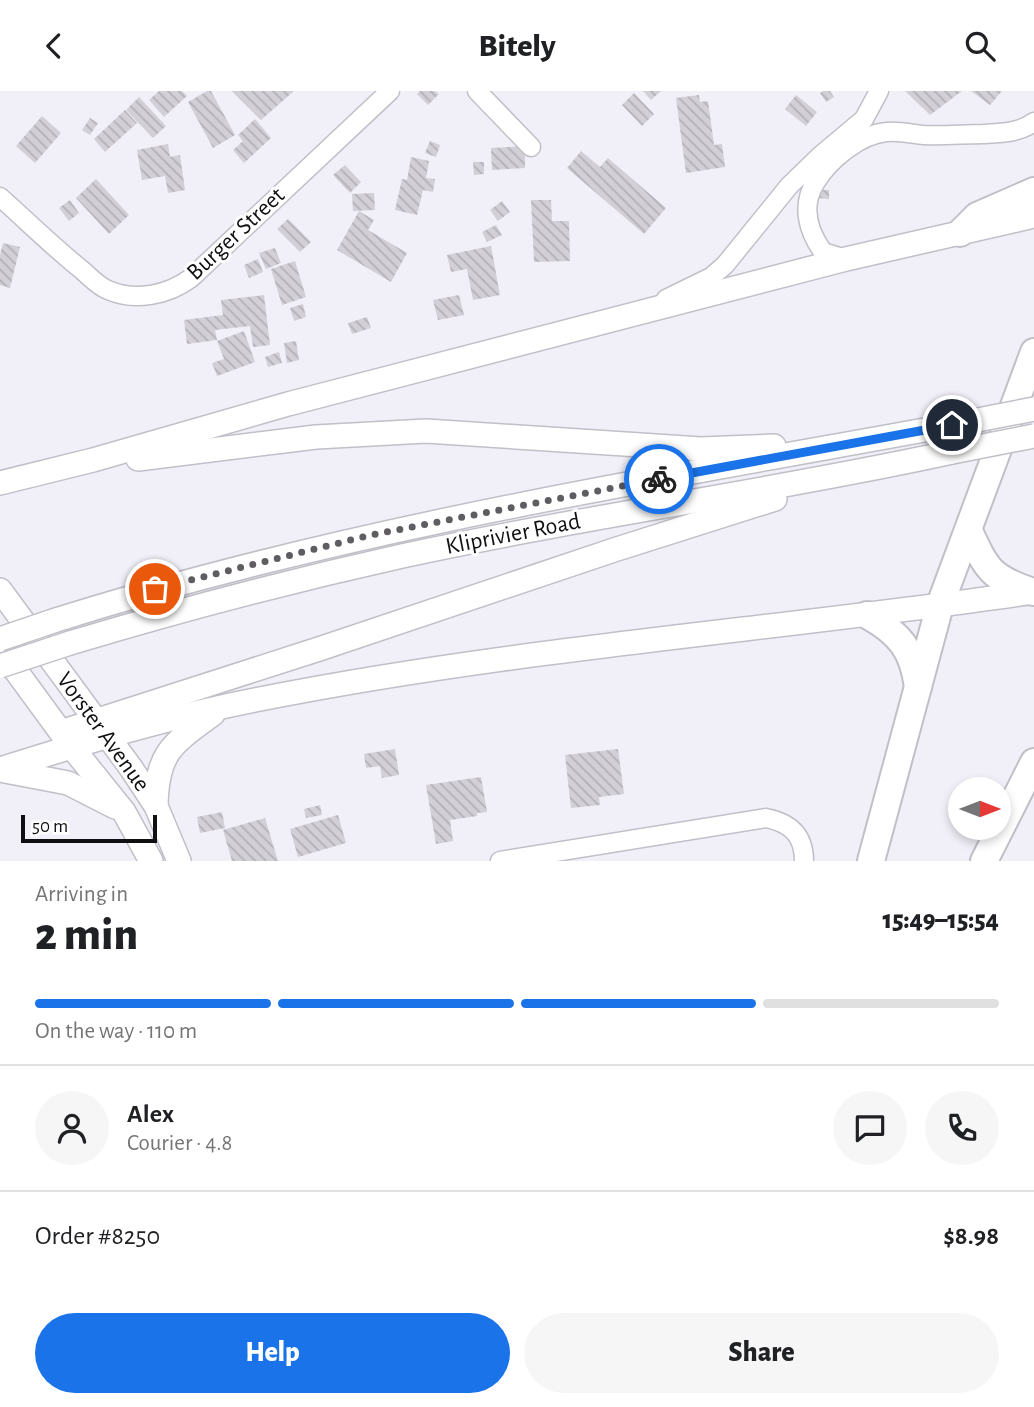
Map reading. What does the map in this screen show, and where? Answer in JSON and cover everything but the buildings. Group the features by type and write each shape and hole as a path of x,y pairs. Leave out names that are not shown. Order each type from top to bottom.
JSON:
{"highway":[{"path":"960,233 977,216 1034,191"},
{"path":"871,861 940,605 1034,352"},
{"path":"969,531 989,569 1001,579 1033,592"},
{"path":"867,615 885,625 901,640 911,656 918,692"},
{"path":"984,861 1034,762"}],"main road":[{"path":"0,484 288,404 846,259 1034,216"},
{"name":"Kliprivier Road","path":"0,639 155,589 346,541 1034,409"},
{"path":"93,460 140,459 316,437 415,431 701,449 845,445"},
{"name":"Kliprivier Road","path":"0,666 172,613 403,556 878,468 1034,436"},
{"path":"0,770 66,739 319,649 728,512 878,468"},
{"name":"Vorster Avenue","path":"0,590 156,806 179,861"},
{"path":"102,728 367,680 546,653 867,615 1033,592"},
{"name":"Vorster Avenue","path":"0,649 124,812 151,861"},
{"path":"156,806 159,770 171,748 221,708"},
{"path":"0,770 68,783 124,812"}],"street":[{"name":"Burger Street","path":"0,197 66,258 105,289 137,296 159,293 191,278 390,91"},
{"path":"477,91 531,147"},
{"path":"635,314 711,277 726,265 789,186 864,119 880,91"},
{"path":"846,259 823,252 818,246 808,222 806,204 817,179 851,146 884,132 994,134 1014,132 1034,122"},
{"path":"500,861 766,818 786,824 794,830 801,839 804,861"}],"way so far":[{"path":"155,589 371,535 659,479"}],"route":[{"path":"659,479 952,425"}]}
